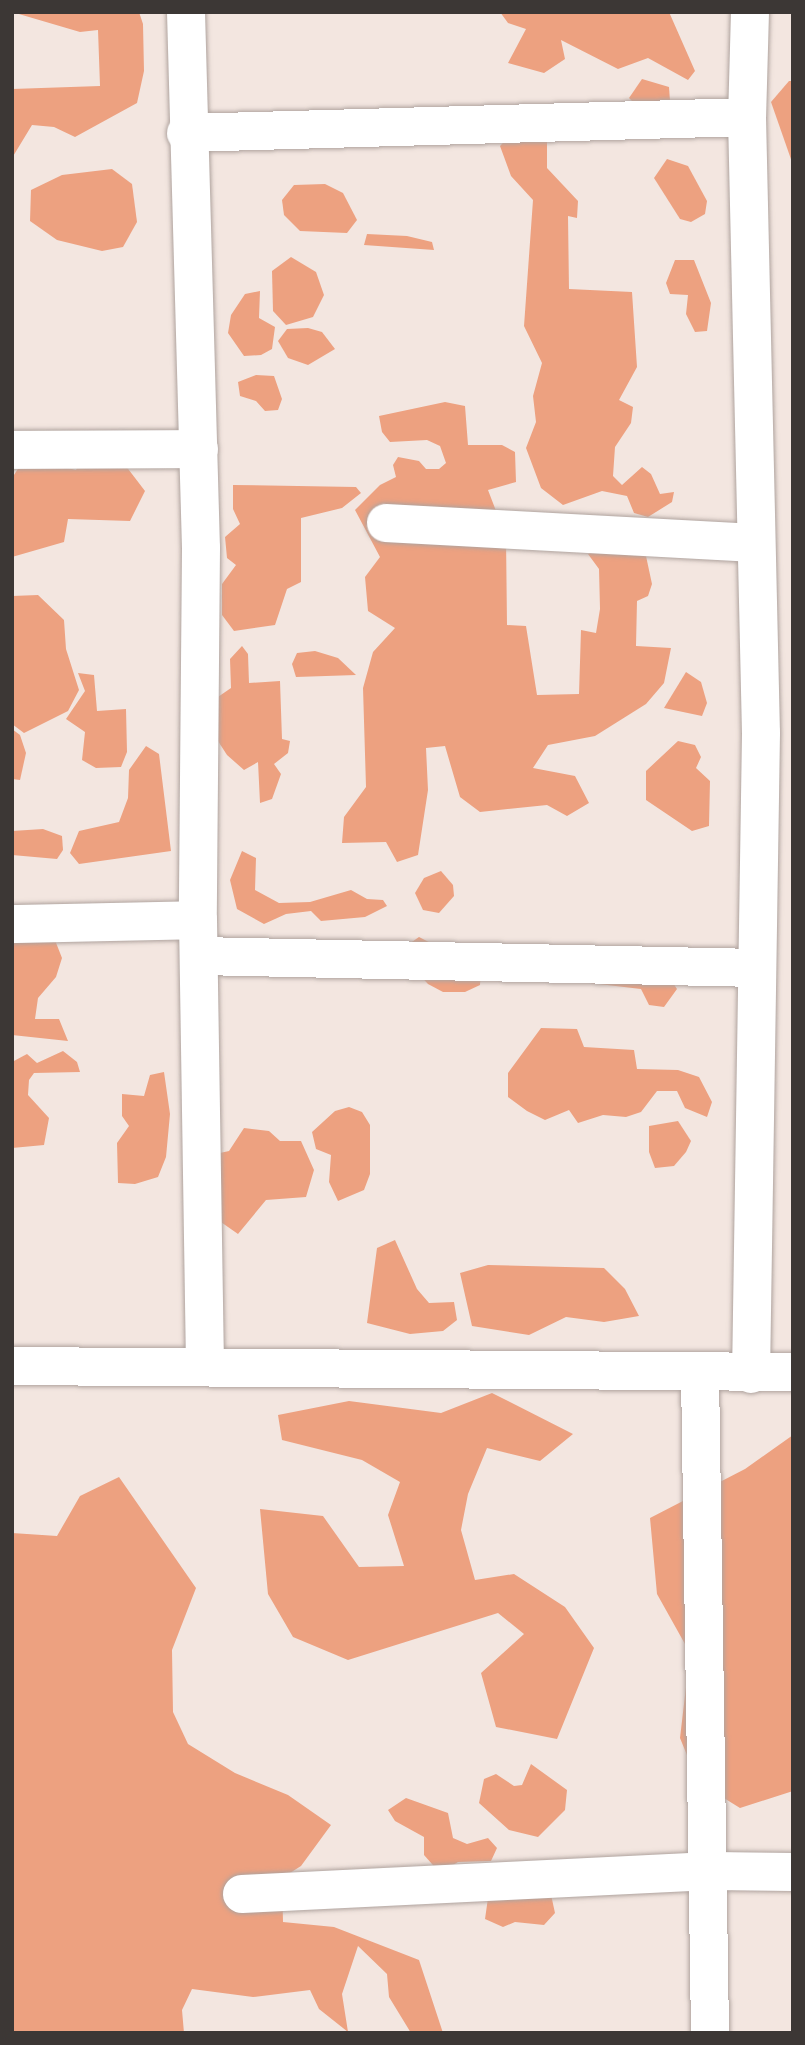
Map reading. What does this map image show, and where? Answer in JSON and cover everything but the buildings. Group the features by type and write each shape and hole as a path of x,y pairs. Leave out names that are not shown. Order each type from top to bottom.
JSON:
{"street":[{"path":"186,12 186,133 200,449 198,938 205,1365"},
{"path":"750,12 747,117 754,542 777,733 757,968 751,1374"},
{"path":"186,133 747,117"},
{"path":"12,450 200,449"},
{"path":"386,523 754,542"},
{"path":"12,924 198,938 757,968"},
{"path":"12,1366 205,1365 751,1374 793,1372"},
{"path":"699,1373 710,1871 710,2033"},
{"path":"242,1894 710,1871 793,1872"}],"shaded area":[{"path":"12,12 139,12 143,24 144,71 137,103 75,137 54,127 32,125 12,158 12,89 100,86 98,30 80,32"},
{"path":"500,12 669,12 695,71 688,80 648,58 618,69 561,40 565,59 544,73 508,63 526,29 508,23"},
{"path":"642,79 669,87 671,115 640,109 629,98"},
{"path":"789,81 793,81 793,165 771,102"},
{"path":"519,126 547,137 547,168 578,201 577,218 568,216 569,289 632,292 637,367 619,400 633,407 631,423 615,447 613,476 622,485 642,467 651,474 660,494 674,492 672,502 648,517 634,513 627,496 602,491 563,505 541,488 526,448 536,422 533,396 542,363 524,326 533,200 511,176 500,146"},
{"path":"667,159 688,166 707,201 705,214 691,222 680,219 654,178"},
{"path":"112,169 132,184 137,222 123,247 102,251 57,240 30,221 31,190 62,175"},
{"path":"325,184 343,193 357,220 347,233 300,231 284,215 282,200 294,185"},
{"path":"367,234 407,236 432,242 434,250 364,245"},
{"path":"291,257 316,272 324,295 313,317 286,325 273,311 272,271"},
{"path":"675,260 694,260 711,303 707,331 695,332 686,314 688,295 670,294 666,283"},
{"path":"260,291 259,318 275,327 272,349 261,355 244,356 228,333 231,315 245,294"},
{"path":"308,328 322,332 335,349 308,365 288,358 278,341 287,329"},
{"path":"256,375 274,376 282,399 278,410 265,411 256,401 240,396 238,382"},
{"path":"445,402 465,406 468,445 502,445 515,452 516,482 488,490 506,537 507,625 526,626 537,695 579,694 581,630 596,633 600,609 599,569 588,554 600,549 630,548 646,556 652,584 648,596 637,601 636,646 671,648 664,683 646,704 595,736 548,745 533,768 575,776 589,803 567,816 547,805 480,812 460,797 445,746 426,748 428,790 418,855 397,862 386,842 342,843 344,817 366,787 363,688 373,652 395,628 368,611 365,577 380,557 355,510 380,485 396,477 393,465 398,457 419,461 426,469 439,469 446,463 440,446 427,440 390,442 382,432 379,416"},
{"path":"86,450 119,457 145,491 130,521 68,519 64,542 12,557 12,478 25,458 76,470"},
{"path":"233,485 356,487 361,493 342,508 301,518 301,582 287,589 275,625 234,631 222,615 222,584 236,565 227,558 225,537 240,524 233,509"},
{"path":"38,595 64,620 66,649 79,690 68,711 24,733 12,724 12,596"},
{"path":"242,646 248,654 249,683 280,681 282,739 290,741 288,753 274,764 281,774 272,799 260,803 258,762 244,770 227,755 205,721 215,699 231,688 230,659"},
{"path":"315,651 338,658 356,675 296,677 292,664 297,653"},
{"path":"686,672 701,682 707,703 702,716 664,708"},
{"path":"78,673 94,675 97,711 126,709 127,752 121,767 96,768 82,760 85,732 66,719 85,691"},
{"path":"12,729 20,735 26,753 20,780 12,779"},
{"path":"678,741 695,745 701,757 696,768 710,781 709,826 692,831 646,800 646,771"},
{"path":"146,746 159,754 171,851 79,864 70,853 79,831 119,822 128,798 129,770"},
{"path":"43,829 62,836 63,850 57,859 12,855 12,831"},
{"path":"242,851 256,858 255,890 279,903 310,902 351,890 367,899 383,900 387,906 365,917 321,921 311,911 286,914 264,924 237,909 230,880"},
{"path":"441,871 453,885 454,896 439,913 423,910 415,893 424,878"},
{"path":"51,930 62,958 56,977 38,998 35,1019 59,1019 68,1041 12,1035 12,940"},
{"path":"419,937 481,969 480,985 465,992 443,992 428,984 412,967 409,944"},
{"path":"660,963 677,989 664,1007 649,1005 641,989 582,982"},
{"path":"541,1028 577,1029 584,1047 634,1050 637,1069 678,1070 699,1077 712,1102 707,1117 685,1108 677,1091 657,1091 641,1112 626,1117 603,1115 578,1123 569,1110 545,1120 527,1111 508,1097 508,1073"},
{"path":"63,1051 77,1062 80,1072 34,1073 29,1080 28,1095 49,1118 44,1145 12,1148 12,1062 27,1054 37,1063"},
{"path":"164,1072 170,1114 166,1157 158,1177 135,1184 118,1183 117,1143 129,1126 122,1116 122,1094 144,1096 150,1075"},
{"path":"349,1107 362,1112 370,1125 370,1174 364,1190 338,1201 329,1182 331,1155 316,1149 312,1132 335,1111"},
{"path":"678,1121 691,1141 686,1152 674,1166 655,1168 649,1152 649,1126"},
{"path":"244,1128 269,1131 280,1141 301,1141 314,1170 306,1197 266,1200 238,1234 218,1220 211,1155 229,1151"},
{"path":"395,1240 417,1289 429,1303 454,1302 457,1320 443,1331 410,1334 367,1323 377,1248"},
{"path":"488,1265 604,1268 625,1289 639,1316 604,1322 566,1317 529,1335 472,1326 460,1273"},
{"path":"492,1393 573,1434 540,1461 487,1448 468,1494 461,1530 475,1580 514,1574 565,1607 594,1648 557,1739 496,1727 481,1673 524,1634 498,1613 348,1660 293,1637 268,1594 260,1509 323,1516 359,1567 404,1566 388,1515 400,1482 362,1460 282,1440 278,1415 349,1401 441,1413"},
{"path":"793,1435 793,1791 740,1808 698,1782 680,1738 690,1653 657,1594 650,1518 745,1469"},
{"path":"119,1477 196,1588 172,1650 173,1712 188,1744 235,1773 288,1795 331,1825 301,1866 282,1878 283,1922 334,1927 419,1960 443,2033 411,2033 389,1997 387,1974 358,1946 342,1994 348,2032 319,2009 310,1990 253,1997 192,1989 182,2010 184,2033 12,2033 12,1533 57,1536 80,1496"},
{"path":"531,1764 567,1790 565,1810 538,1837 509,1830 479,1803 484,1779 496,1774 514,1786 522,1785"},
{"path":"406,1798 448,1813 453,1838 467,1844 488,1838 497,1848 491,1861 458,1862 440,1873 424,1855 424,1837 395,1821 388,1810"},
{"path":"550,1890 555,1913 544,1925 515,1922 503,1927 485,1919 488,1898"}]}
